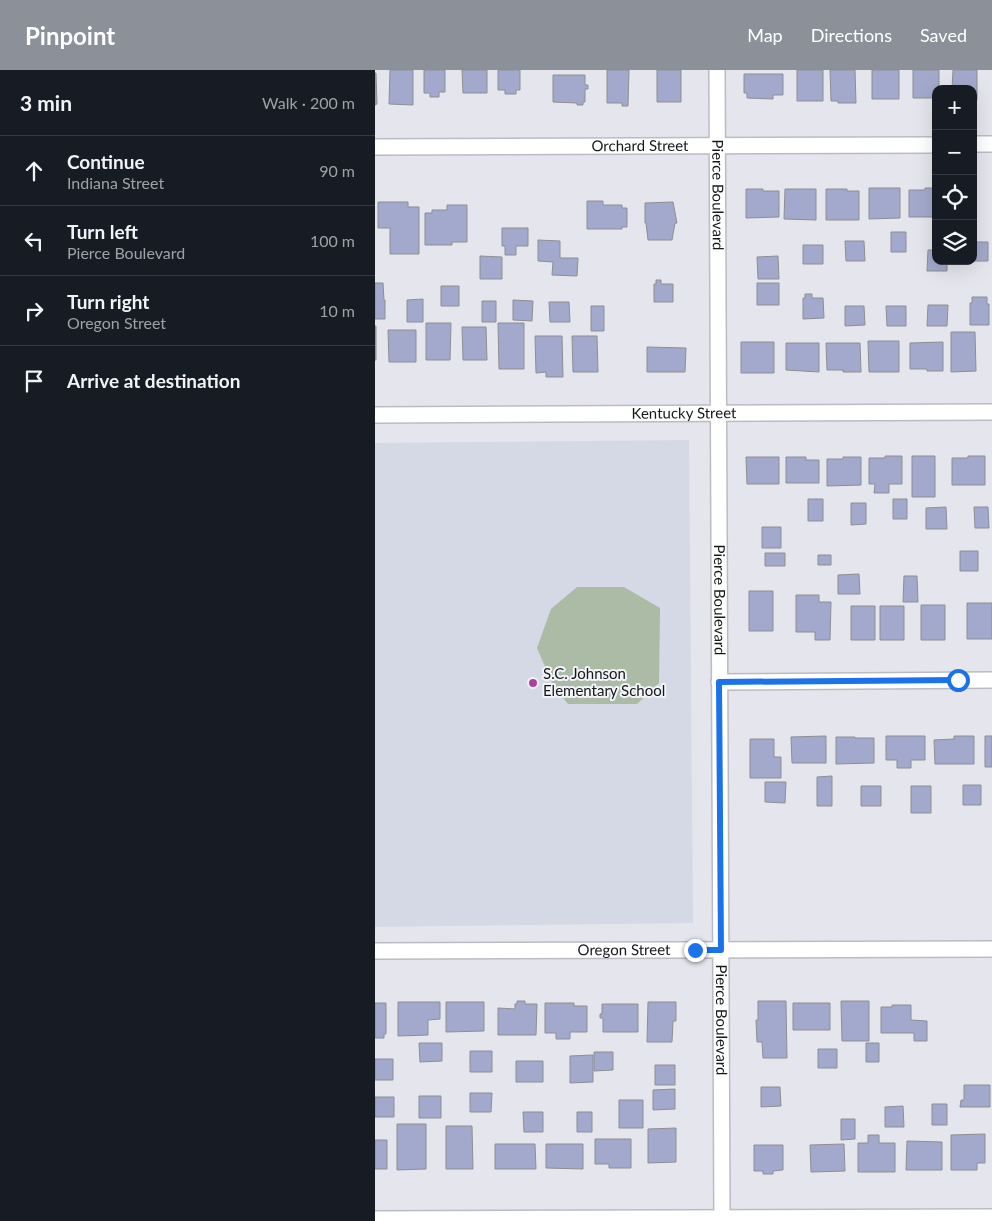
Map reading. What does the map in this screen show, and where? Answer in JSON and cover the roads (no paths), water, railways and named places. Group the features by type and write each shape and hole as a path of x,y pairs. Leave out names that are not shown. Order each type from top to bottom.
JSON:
{"street":[{"name":"Pierce Boulevard","path":"717,70 722,1219"},
{"name":"Orchard Street","path":"375,147 932,144"},
{"path":"977,144 992,144"},
{"name":"Kentucky Street","path":"375,415 992,412"},
{"path":"719,682 992,680"},
{"name":"Oregon Street","path":"375,951 992,949"},
{"path":"375,1219 722,1219 992,1216"}],"place":[{"name":"S.C. Johnson Elementary School","path":"533,683"}]}
